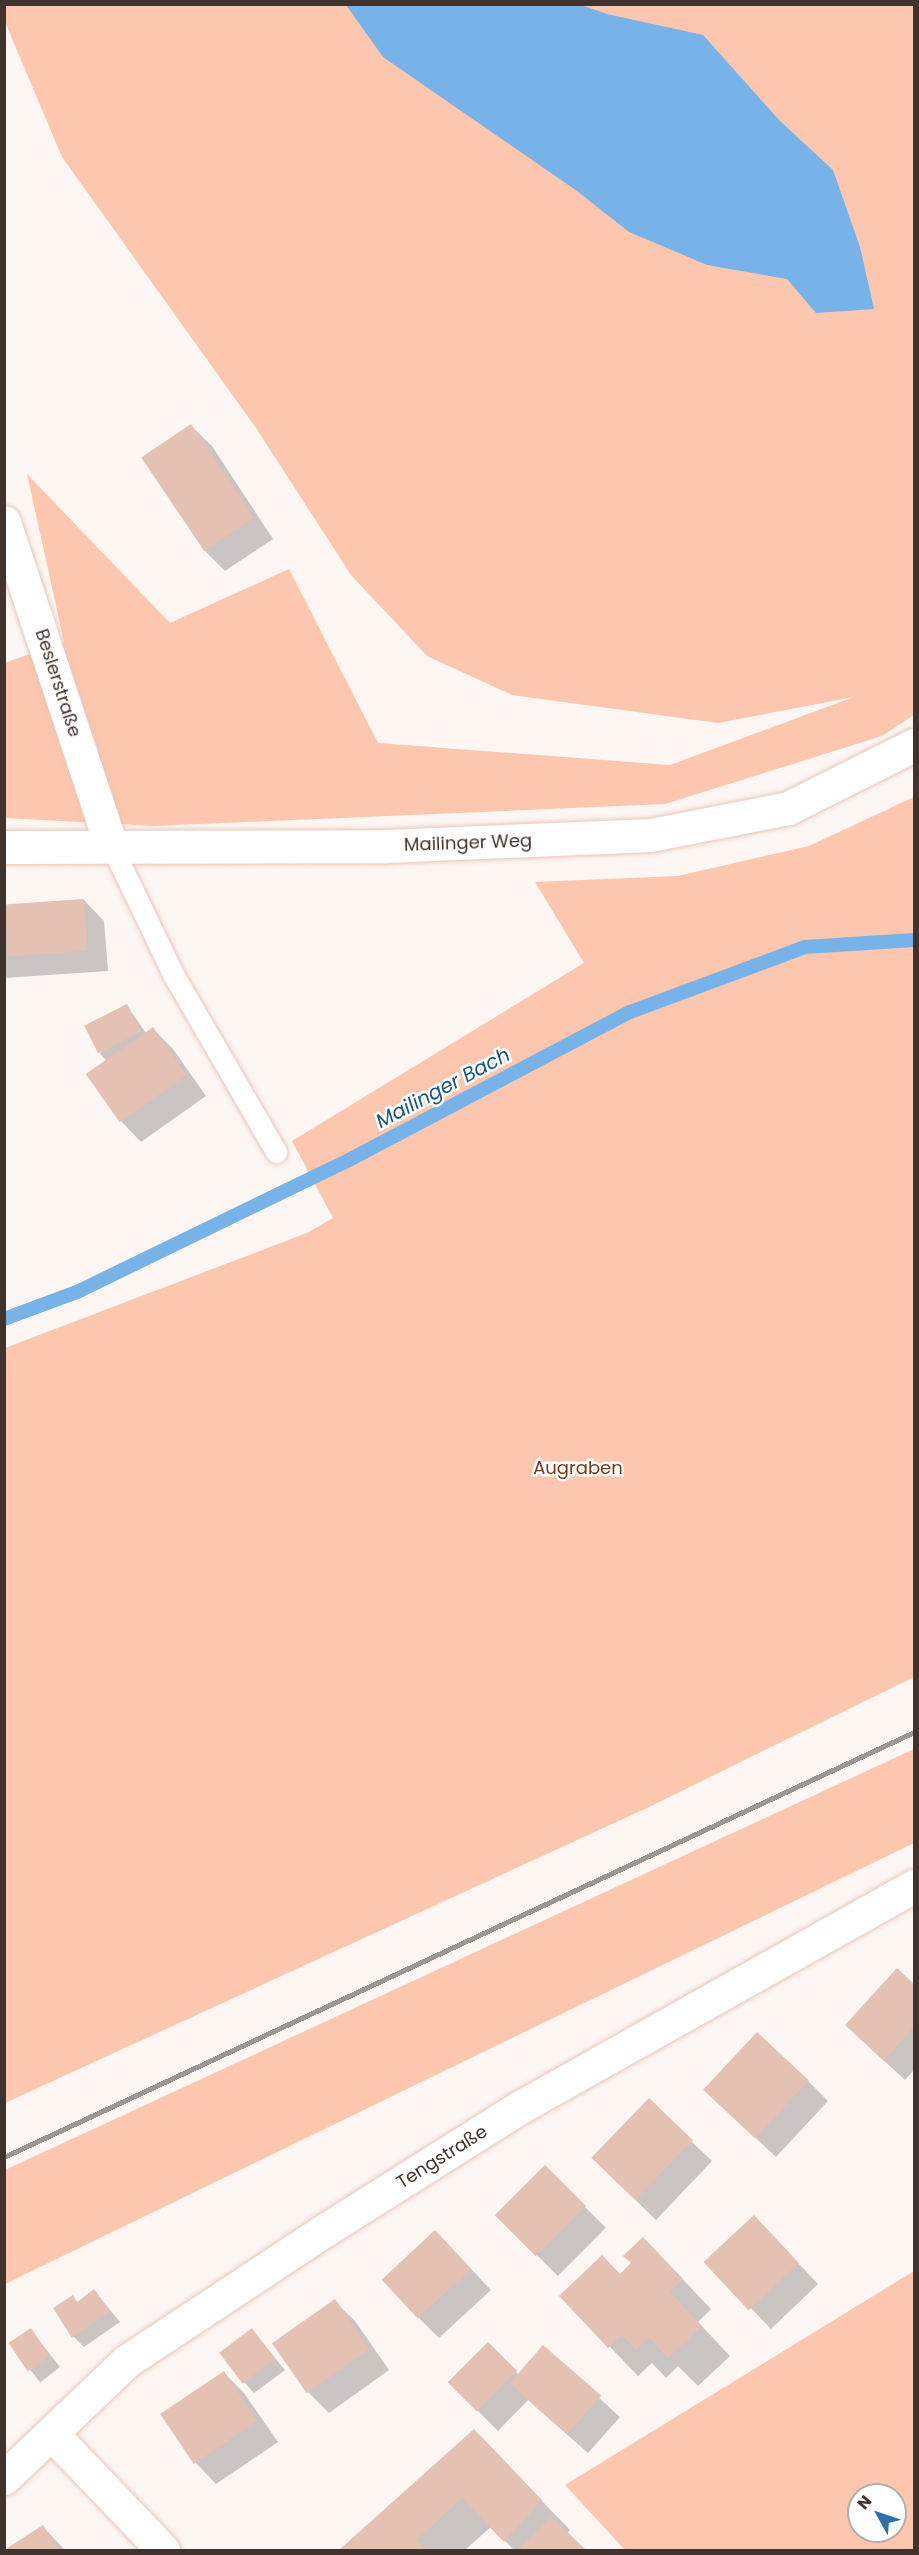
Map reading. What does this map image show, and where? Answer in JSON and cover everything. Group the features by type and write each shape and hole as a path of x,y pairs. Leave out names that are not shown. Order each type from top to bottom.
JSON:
{"street":[{"name":"Beslerstraße","path":"4,522 111,845"},
{"name":"Mailinger Weg","path":"4,847 386,846 651,836 788,808 915,745"},
{"name":"Tengstraße","path":"4,2478 127,2361 325,2230 522,2106 915,1886"},
{"path":"52,2434 163,2550"}],"lane":[{"path":"111,845 173,974 276,1152"}],"green space":[{"path":"5,5 914,5 914,715 882,736 665,804 154,826 5,818 4,663 64,642 27,474 170,623 289,569 378,743 670,765 854,697 718,723 512,695 427,656 351,575 256,428 62,157 5,22"},
{"name":"Augraben","path":"914,797 914,1677 649,1807 5,2103 5,1348 307,1233 333,1218 292,1141 584,963 535,882 678,876 809,846"},
{"path":"914,1749 914,1843 5,2284 5,2170"},
{"path":"914,2271 914,2550 625,2550 565,2485"}],"water":[{"path":"346,5 581,5 607,14 703,35 779,120 833,170 860,247 874,309 816,313 787,279 707,265 629,232 577,191 383,57"}],"building":[{"path":"191,424 254,518 204,551 141,458"},
{"path":"84,899 88,951 8,956 4,905"},
{"path":"127,1004 141,1032 98,1053 84,1026"},
{"path":"153,1027 187,1075 120,1122 86,1074"},
{"path":"897,1968 914,1984 914,2027 884,2061 845,2025"},
{"path":"757,2032 809,2080 755,2138 703,2090"},
{"path":"649,2098 693,2140 635,2200 591,2158"},
{"path":"545,2165 586,2206 536,2256 495,2215"},
{"path":"754,2215 799,2263 749,2310 704,2262"},
{"path":"435,2230 471,2269 418,2319 382,2280"},
{"path":"643,2237 683,2279 670,2292 702,2326 668,2358 649,2338 636,2350 622,2335 608,2348 559,2296 602,2255 620,2274 631,2263 623,2256"},
{"path":"94,2289 110,2311 72,2338 53,2308 73,2295 77,2302"},
{"path":"335,2299 370,2349 307,2393 272,2343"},
{"path":"31,2328 50,2356 28,2371 9,2343"},
{"path":"252,2328 275,2359 243,2384 219,2353"},
{"path":"488,2342 517,2371 477,2411 448,2382"},
{"path":"543,2345 601,2396 568,2434 510,2383"},
{"path":"224,2371 258,2421 194,2464 160,2414"},
{"path":"474,2429 542,2500 504,2542 462,2498 417,2540 426,2550 339,2550"},
{"path":"552,2517 586,2550 518,2550"},
{"path":"43,2525 59,2550 4,2550 12,2545"}],"waterway":[{"name":"Mailinger Bach","path":"4,1319 77,1292 347,1161 630,1012 805,947 914,940"}],"railway":[{"path":"4,2157 914,1732"}]}
